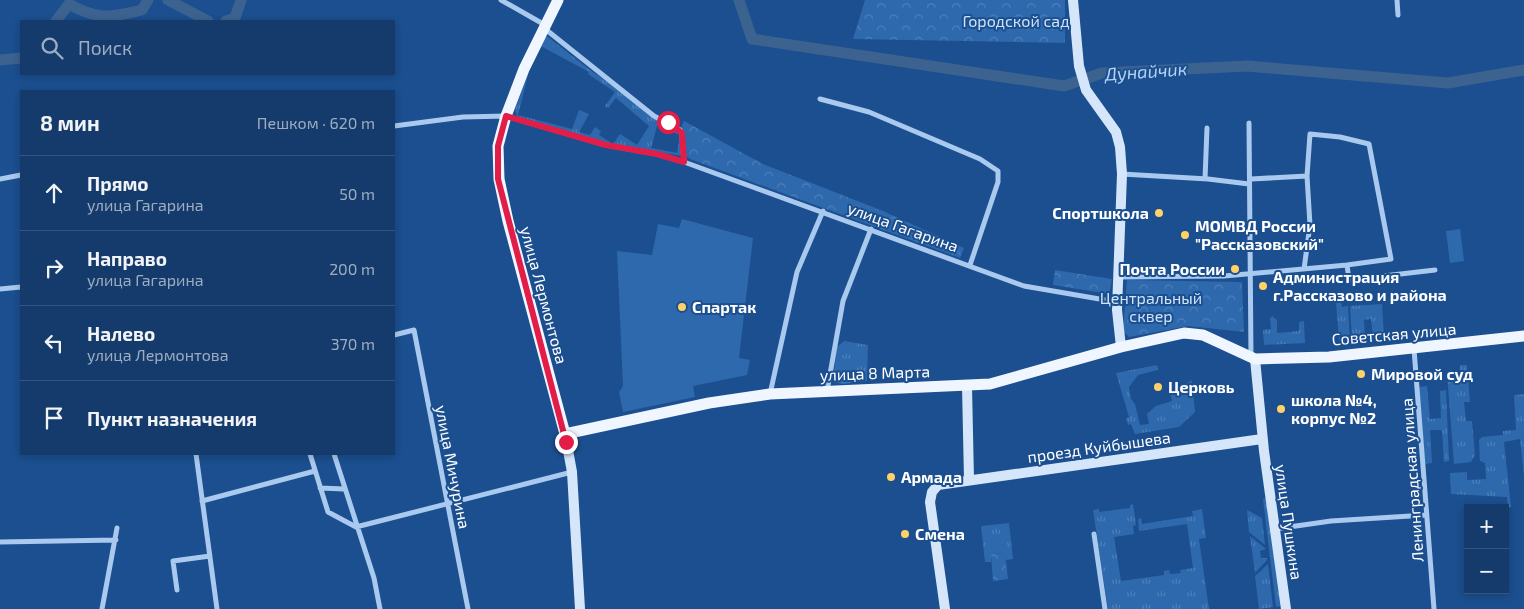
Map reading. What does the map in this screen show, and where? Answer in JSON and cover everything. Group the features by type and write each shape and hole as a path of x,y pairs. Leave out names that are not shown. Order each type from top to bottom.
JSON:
{"main road":[{"name":"улица Лермонтова","path":"558,0 544,26 506,116 498,146 498,179 564,434"},
{"name":"улица 8 Марта","path":"564,434 700,405 770,394 967,386 1007,381 1121,347 1184,333 1203,335 1253,358"},
{"name":"Советская улица","path":"1253,358 1313,358 1414,349 1524,336"},
{"name":"Советская улица","path":"1267,359 1290,358"}],"street":[{"path":"501,0 544,26 654,116 680,130 684,162"},
{"path":"1073,0 1079,66 1086,90 1116,132 1120,147 1122,174 1117,302 1121,347"},
{"path":"1397,0 1398,15"},
{"path":"820,99 870,112 980,160 998,171 998,182 970,265"},
{"name":"улица Гагарина","path":"395,126 463,117 506,116 606,145 657,154 684,162 823,211 1024,286 1117,302"},
{"path":"1249,123 1249,275 1253,358"},
{"path":"1205,179 1206,128"},
{"path":"1118,277 1249,275 1347,265 1391,259 1369,144 1340,137 1310,134 1307,176 1310,225 1304,269"},
{"path":"1122,174 1250,181 1307,176"},
{"path":"0,179 20,175"},
{"path":"770,394 797,272 823,211"},
{"path":"827,391 826,383 843,301 871,229"},
{"path":"1347,265 1349,280 1435,270"},
{"path":"0,289 20,287"},
{"name":"улица Мичурина","path":"395,335 414,330 468,609"},
{"name":"Ленинградская улица","path":"1414,349 1434,609"},
{"name":"улица Пушкина","path":"1253,358 1262,439 1286,609"},
{"path":"967,386 969,480"},
{"name":"улица Лермонтова","path":"564,434 572,472 580,609"},
{"name":"проезд Куйбышева","path":"945,609 930,502 934,489 940,484 1262,439"},
{"path":"196,455 217,609"},
{"path":"310,455 328,512 356,527 448,502 572,472"},
{"path":"334,455 374,578 380,609"},
{"path":"202,501 315,471"},
{"path":"320,488 344,489"},
{"path":"1275,529 1332,521 1426,515"},
{"path":"102,609 117,528"},
{"path":"1094,534 1105,609"},
{"path":"0,542 116,540"},
{"path":"177,590 173,561 210,556"}],"green space":[{"name":"Городской сад","path":"865,0 1065,0 1065,43 853,39"},
{"path":"545,37 548,37 590,70 679,131 679,135 657,126 651,148 677,153 680,137 682,156 614,145 517,116 515,110 529,71 518,115 572,129 579,110 589,114 579,132 590,135 595,127 601,131 599,135 613,144 620,134 637,145 649,126 616,98 608,108 605,106 615,92 588,74 589,72 539,45"},
{"path":"684,121 763,164 883,211 964,248 960,258 690,159 686,156 685,136 681,128"},
{"name":"Спартак","path":"682,219 753,238 739,358 750,360 747,375 693,386 695,397 623,412 619,392 623,386 617,251 652,255 658,224 679,228"},
{"path":"1460,229 1464,261 1450,263 1446,231"},
{"path":"1055,270 1112,279 1109,294 1053,285"},
{"name":"Центральный сквер","path":"1127,280 1242,282 1244,332 1188,326 1129,337 1123,331"},
{"path":"1341,301 1342,307 1348,306 1350,340 1339,341 1336,302"},
{"path":"1382,304 1384,337 1373,338 1371,319 1364,320 1365,339 1352,340 1350,306"},
{"path":"1272,316 1277,320 1277,333 1299,331 1299,322 1304,321 1305,343 1264,345 1263,330 1271,329 1270,319"},
{"path":"844,341 868,345 867,381 842,384 833,382 837,347"},
{"path":"1157,365 1158,370 1138,375 1129,387 1140,425 1149,424 1147,414 1156,406 1172,401 1171,395 1192,380 1195,412 1179,427 1135,434 1131,424 1128,425 1126,419 1129,417 1116,373"},
{"path":"1460,365 1467,365 1470,402 1464,402 1466,421 1472,421 1475,455 1471,462 1454,464 1447,374 1460,374"},
{"path":"1427,386 1430,419 1441,418 1440,391 1446,390 1449,461 1444,462 1442,430 1430,430 1432,463 1425,464 1419,387"},
{"path":"1524,394 1524,476 1520,439 1504,442 1511,507 1508,504 1507,497 1451,494 1450,473 1467,472 1467,480 1486,479 1485,463 1480,461 1479,440 1482,437 1503,435 1503,431 1516,430 1514,395"},
{"path":"1267,498 1281,606 1276,607 1263,499"},
{"path":"1133,504 1136,525 1133,526 1134,534 1114,537 1121,581 1164,575 1164,571 1169,570 1170,574 1181,573 1180,570 1193,568 1187,524 1139,531 1138,519 1141,518 1142,524 1193,516 1192,511 1202,509 1206,538 1199,539 1209,609 1108,609 1093,510 1099,509 1099,512 1130,508 1130,505"},
{"path":"1247,510 1262,518 1265,545 1249,532"},
{"path":"1009,523 1013,559 1006,560 1004,553 991,554 991,562 985,562 981,526"},
{"path":"1250,536 1266,549 1260,551 1261,558 1267,558 1267,560 1255,573"},
{"path":"1005,553 1008,579 993,581 991,554"},
{"path":"1268,564 1273,607 1259,609 1255,576"}],"waterway":[{"name":"Дунайчик","path":"57,20 69,4 89,13 113,16 142,10 148,0"},
{"name":"Дунайчик","path":"168,0 206,20"},
{"name":"Дунайчик","path":"229,20 235,18 241,0"},
{"name":"Дунайчик","path":"739,0 752,39 1064,86 1102,73 1247,66 1448,83 1524,70"},
{"name":"Дунайчик","path":"0,60 20,58"}],"place":[{"name":"Спортшкола","path":"1159,213"},
{"name":"МОМВД России \"Рассказовский\"","path":"1185,235"},
{"name":"Почта России","path":"1235,269"},
{"name":"Администрация г.Рассказово и района","path":"1263,286"},
{"name":"Спартак","path":"682,307"},
{"name":"Мировой суд","path":"1361,374"},
{"name":"Церковь","path":"1158,387"},
{"name":"школа №4, корпус №2","path":"1281,409"},
{"name":"Армада","path":"891,477"},
{"name":"Смена","path":"905,534"}],"route":[{"path":"566,442 498,179 498,146 506,116 606,145 657,154 684,162 682,133 668,122"}]}
